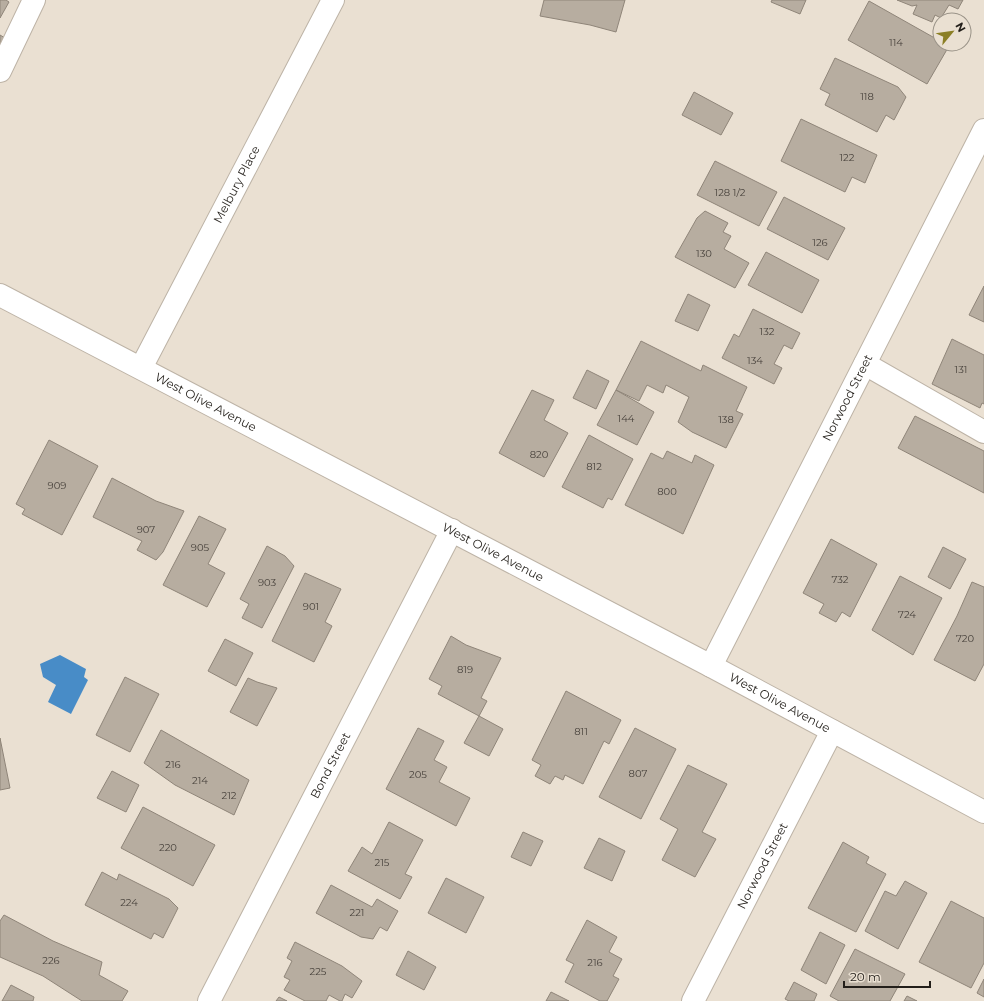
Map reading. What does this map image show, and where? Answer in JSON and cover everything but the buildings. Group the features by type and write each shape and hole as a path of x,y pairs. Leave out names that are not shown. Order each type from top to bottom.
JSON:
{"street":[{"path":"0,71 34,0"},
{"name":"Melbury Place","path":"141,368 333,0"},
{"name":"Norwood Street","path":"712,666 984,130"},
{"name":"West Olive Avenue","path":"0,295 712,666 984,812"},
{"path":"865,364 984,432"},
{"name":"Bond Street","path":"209,1001 452,530"},
{"name":"Norwood Street","path":"693,1001 832,731"}],"water":[{"path":"60,655 86,669 84,677 88,680 71,714 48,702 56,685 43,677 40,664"}]}
